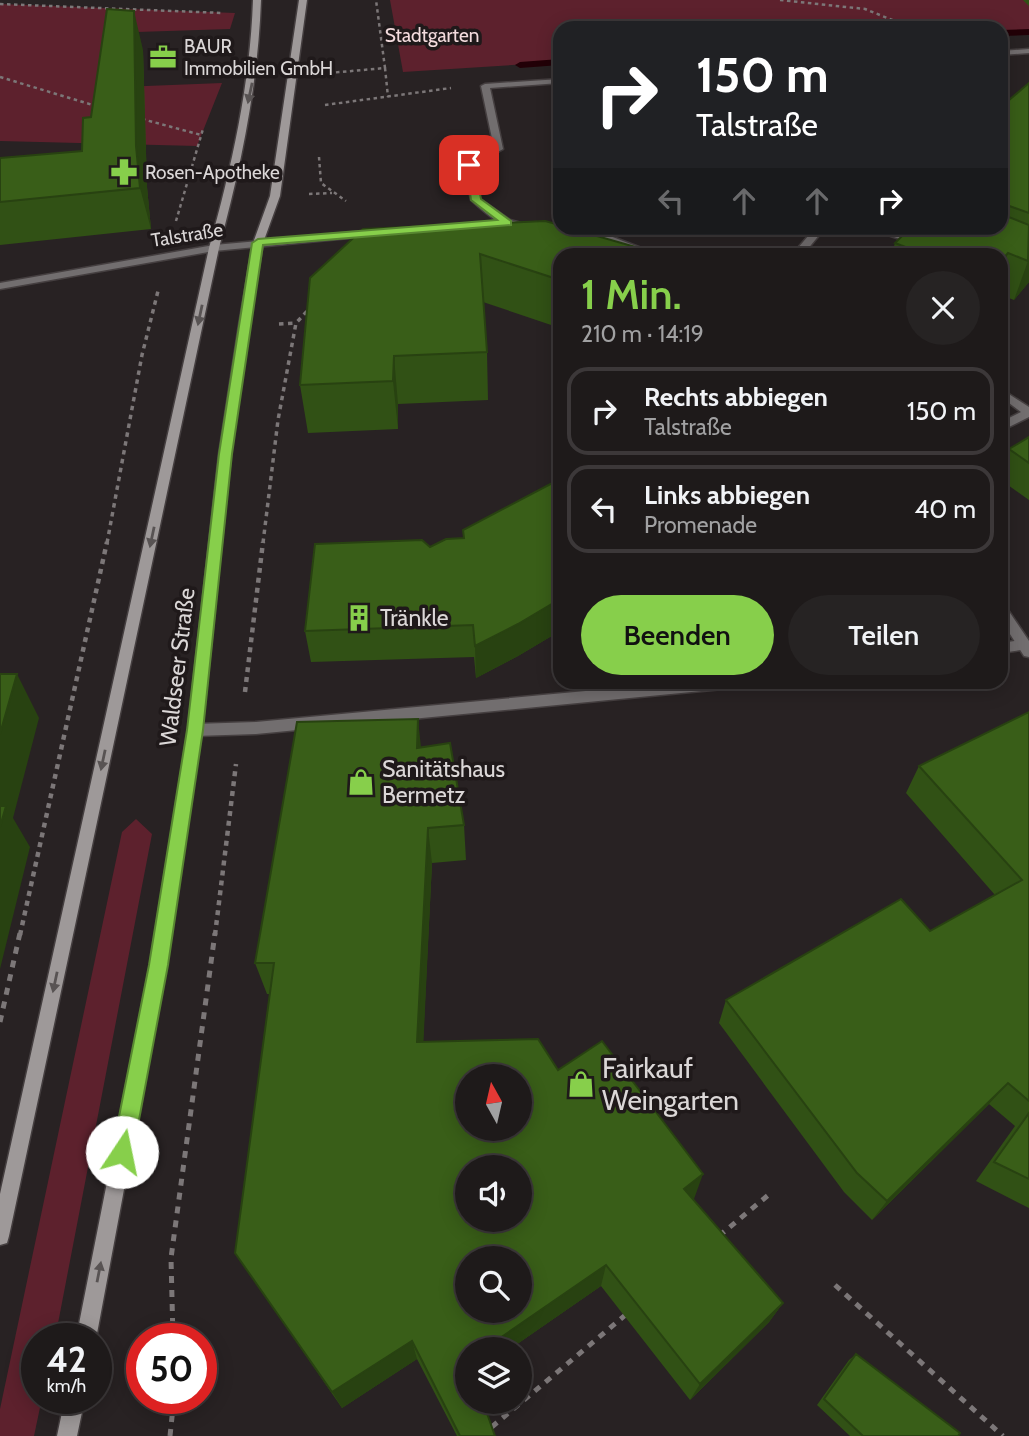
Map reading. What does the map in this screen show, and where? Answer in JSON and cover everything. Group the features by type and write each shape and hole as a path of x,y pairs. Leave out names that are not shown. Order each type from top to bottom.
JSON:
{"main road":[{"name":"Waldseer Straße","path":"0,1236 214,248 229,197 253,77 257,0"},
{"name":"Waldseer Straße","path":"89,1323 158,965 195,730 225,454 258,243 275,196 303,0"},
{"path":"67,1436 72,1414"}],"street":[{"path":"1008,52 1029,51"},
{"path":"507,223 476,200 469,165 499,149 485,86 553,81"},
{"path":"493,224 530,226"},
{"name":"Talstraße","path":"0,286 214,248 383,232"},
{"path":"590,235 635,248"},
{"path":"897,235 923,244"},
{"path":"1008,397 1029,412 1008,423"},
{"path":"1008,621 1026,648"},
{"path":"1008,648 1026,648"},
{"path":"195,730 240,729 698,689"}],"path":[{"path":"376,0 388,97"},
{"path":"780,0 863,10 901,21"},
{"path":"0,4 235,13"},
{"path":"319,73 385,68"},
{"path":"0,77 98,107"},
{"path":"317,106 438,89 485,86"},
{"path":"137,118 201,135"},
{"path":"0,1022 103,565 142,355 166,256 205,125"},
{"path":"320,157 321,183 332,193 351,203 352,234"},
{"path":"173,1323 171,1258 211,970 278,421 296,323 311,306"},
{"path":"709,1244 772,1192"},
{"path":"835,1285 1003,1436"},
{"path":"481,1436 637,1305"},
{"path":"170,1436 172,1414"}],"green space":[{"name":"Stadtgarten","path":"390,0 1029,0 1029,32 1008,33 1008,21 553,21 553,62 403,72"},
{"path":"0,4 235,13 230,29 106,33 96,88 222,83 197,146 0,141"},
{"path":"136,819 152,834 58,1323 21,1323 21,1414 39,1414 34,1436 0,1436 0,1409 122,832"}],"building":[{"path":"107,9 134,11 136,146 140,188 0,202 0,158 82,151 83,118 91,117"},
{"path":"1029,83 1029,213 1008,206 1008,101"},
{"path":"1008,217 1029,225 1028,261 1008,253 1008,248 908,248 895,243 903,235 1008,235"},
{"path":"545,221 553,223 553,235 594,235 639,248 553,248 553,278 480,254 487,352 394,356 393,381 300,385 310,278 363,229"},
{"path":"1029,437 1029,463 1009,449"},
{"path":"553,483 553,603 475,646 473,625 305,631 315,544 422,540 430,547 446,539 464,538 463,530"},
{"path":"0,674 17,674 0,734"},
{"path":"1029,712 1029,1101 1008,1083 887,1201 857,1173 726,1000 901,899 930,931 1022,880 919,766"},
{"path":"418,719 417,748 450,743 464,825 428,828 417,1042 538,1039 558,1070 602,1041 703,1174 684,1189 783,1303 700,1384 606,1265 532,1316 532,1246 455,1246 455,1323 522,1323 501,1337 455,1337 455,1414 487,1414 495,1436 460,1436 412,1341 332,1392 235,1253 274,963 255,963 297,722"},
{"path":"0,806 6,806 0,827"},
{"path":"1029,1113 1029,1179 994,1162"},
{"path":"856,1354 960,1433 958,1436 863,1436 824,1399"}],"waterway":[{"path":"1008,33 1029,32"},
{"path":"520,65 553,63"}],"place":[{"name":"BAUR Immobilien GmbH","path":"163,57"},
{"name":"Rosen-Apotheke","path":"124,172"},
{"name":"Tränkle","path":"359,618"},
{"name":"Sanitätshaus Bermetz","path":"361,782"},
{"name":"Fairkauf Weingarten","path":"581,1084"}],"route":[{"path":"122,1152 158,965 195,730 225,454 258,243 507,223 476,200 469,165"}]}
